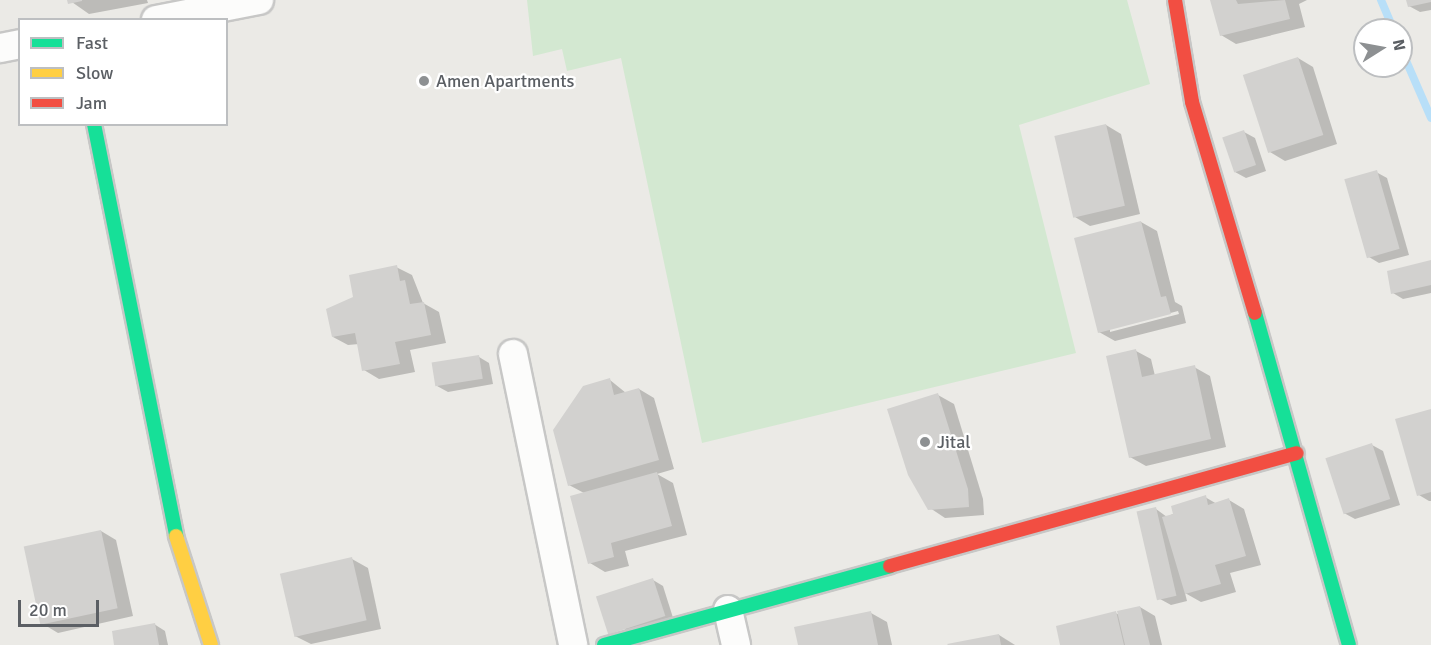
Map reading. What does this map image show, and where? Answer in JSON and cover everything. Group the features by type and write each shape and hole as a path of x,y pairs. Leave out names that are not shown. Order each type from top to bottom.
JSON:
{"street":[{"path":"1175,0 1192,102 1297,453 1349,645"},
{"path":"166,18 243,2"},
{"path":"0,48 18,44"},
{"path":"94,126 174,528 211,645"},
{"path":"513,354 573,645"},
{"path":"604,645 1297,453"},
{"path":"728,610 736,645"}],"green space":[{"path":"527,0 1127,0 1150,84 1019,125 1076,353 702,443 621,58 567,71 562,49 533,56"}],"building":[{"path":"67,0 82,0 82,1 68,4"},
{"path":"1210,0 1236,0 1238,4 1285,0 1290,19 1220,36"},
{"path":"1406,0 1431,0 1431,2 1408,7"},
{"path":"1298,57 1323,135 1268,153 1243,75"},
{"path":"1106,124 1125,206 1073,218 1054,136"},
{"path":"1244,130 1256,165 1234,172 1222,137"},
{"path":"1377,170 1400,249 1367,258 1344,179"},
{"path":"1141,221 1161,297 1166,296 1171,314 1098,333 1074,238"},
{"path":"1431,260 1431,285 1391,294 1387,271"},
{"path":"397,265 400,281 405,280 410,304 424,302 431,335 395,342 400,364 362,371 355,333 332,337 326,309 353,297 349,275"},
{"path":"1136,349 1142,377 1195,365 1211,439 1129,458 1106,356"},
{"path":"479,355 483,379 435,386 432,363"},
{"path":"610,378 614,395 639,388 659,460 568,486 553,430 583,386"},
{"name":"Jital","path":"938,393 968,489 969,507 928,510 908,475 887,409"},
{"path":"1431,409 1431,492 1417,496 1395,419"},
{"path":"1372,443 1390,499 1344,514 1325,458"},
{"path":"657,472 672,526 611,543 614,557 588,564 570,496"},
{"path":"1206,495 1208,505 1229,498 1246,556 1215,565 1221,584 1185,594 1162,517 1173,514 1171,506"},
{"path":"1156,507 1176,596 1157,600 1137,511"},
{"path":"101,530 118,608 40,625 24,546"},
{"path":"352,557 367,620 295,637 280,574"},
{"path":"653,578 665,616 608,635 596,597"},
{"path":"1140,606 1150,645 1125,645 1117,611"},
{"path":"871,611 878,645 798,645 794,627"},
{"path":"1116,611 1124,645 1060,645 1056,626"},
{"path":"155,623 159,645 114,645 112,631"},
{"path":"999,634 1001,645 947,644"}],"waterway":[{"path":"1381,0 1389,18"},
{"path":"1413,77 1431,118"}],"traffic: fast":[{"path":"94,126 176,536"},
{"path":"1255,313 1349,645"},
{"path":"604,645 890,566"}],"traffic: slow":[{"path":"176,536 211,645"}],"traffic: jam":[{"path":"1175,0 1192,102 1255,313"},
{"path":"890,566 1297,453"}],"place":[{"name":"Amen Apartments","path":"424,81"},
{"name":"Jital","path":"925,442"}]}
